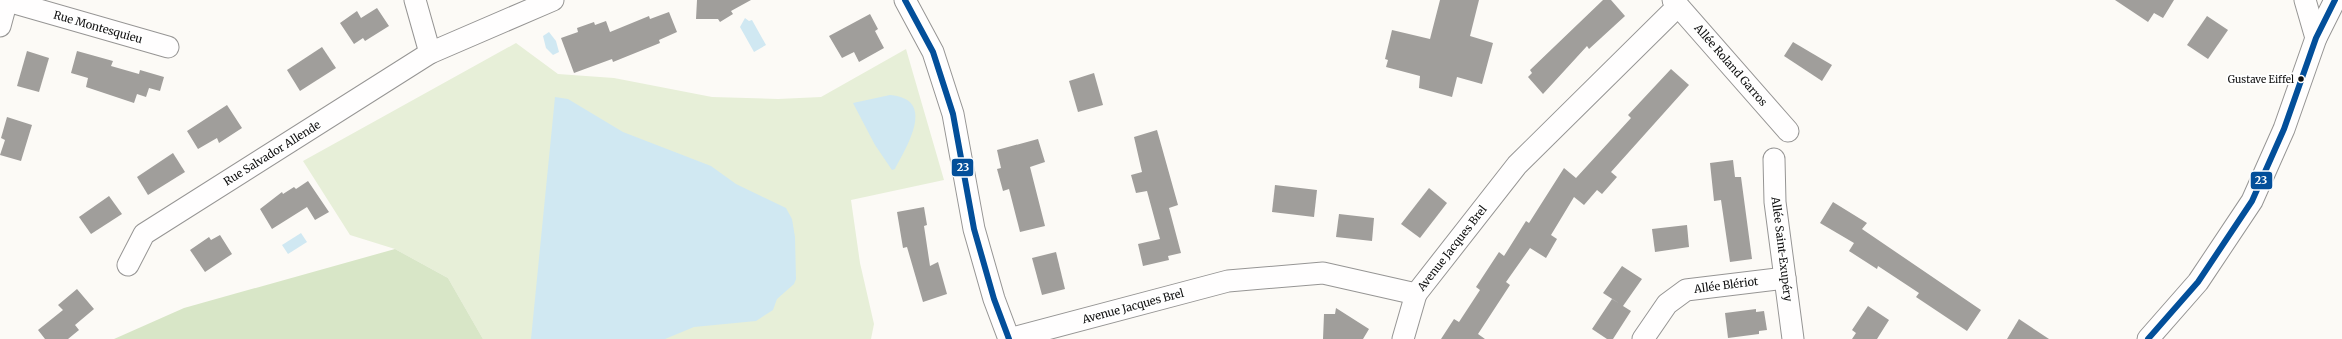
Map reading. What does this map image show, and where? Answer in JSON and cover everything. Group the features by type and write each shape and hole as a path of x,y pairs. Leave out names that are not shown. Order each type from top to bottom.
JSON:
{"street":[{"path":"0,26 6,0"},
{"name":"Rue Montesquieu","path":"6,0 168,47"},
{"path":"415,0 430,53"},
{"name":"Rue Salvador Allende","path":"128,265 144,234 430,53 553,0"},
{"path":"905,0 933,52 953,114 974,230 994,299 1009,339"},
{"path":"2305,0 2316,38"},
{"path":"2148,339 2198,282 2252,201 2284,129 2316,38 2335,0"},
{"name":"Avenue Jacques Brel","path":"1009,339 1228,281 1323,273 1416,294 1517,165 1676,3"},
{"name":"Allée Roland Garros","path":"1676,3 1788,131"},
{"name":"Allée Saint-Exupéry","path":"1774,158 1775,202 1793,339"},
{"name":"Allée Blériot","path":"1643,339 1667,304 1686,290 1785,278"},
{"path":"1403,339 1416,294"}],"green space":[{"path":"516,43 558,74 614,78 712,97 778,99 821,97 906,49 944,180 851,200 860,263 874,324 871,339 483,339 448,278 395,249 350,235 303,161"},
{"path":"395,249 448,278 483,339 114,339 184,308"}],"water":[{"path":"745,18 749,21 752,20 766,45 754,52 740,27"},
{"path":"549,32 556,41 559,52 553,55 546,48 543,36"},
{"path":"890,95 904,98 912,105 915,114 915,125 911,137 895,169 892,170 875,145 853,103"},
{"path":"555,97 568,99 623,132 711,166 736,184 786,208 792,219 795,237 796,279 794,284 777,299 773,310 756,321 694,327 665,339 531,339"},
{"path":"301,233 307,242 288,254 282,245"}],"building":[{"path":"697,0 751,0 731,11 733,14 720,22 718,19 696,19"},
{"path":"1440,0 1479,0 1470,36 1493,43 1482,84 1457,77 1452,97 1419,88 1420,76 1386,67 1388,60 1385,59 1392,30 1430,39"},
{"path":"1603,0 1611,0 1625,16 1589,49 1587,46 1543,94 1528,77 1532,73 1530,70"},
{"path":"2115,0 2174,0 2163,18 2154,13 2148,22"},
{"path":"377,8 389,26 365,41 363,38 354,44 340,23 357,11 361,18"},
{"path":"669,12 677,32 659,40 660,43 613,62 612,59 574,73 561,38 578,32 577,28 594,22 595,25 606,21 610,32 649,16 650,19"},
{"path":"870,14 878,29 875,31 884,48 859,62 854,52 842,58 829,36"},
{"path":"2207,16 2228,30 2208,59 2187,45"},
{"path":"1793,42 1832,65 1822,81 1784,56"},
{"path":"322,47 336,68 300,91 287,70"},
{"path":"27,51 49,58 39,92 17,86"},
{"path":"77,51 113,61 111,66 139,74 140,70 164,77 160,91 149,88 146,97 137,94 134,103 86,87 88,78 71,73"},
{"path":"1671,69 1689,85 1611,172 1617,177 1602,194 1597,190 1584,205 1574,197 1551,235 1557,239 1546,258 1530,248 1506,282 1510,285 1478,334 1485,339 1441,339 1454,319 1459,322 1480,290 1476,287 1499,252 1504,256 1526,221 1529,223 1564,168 1576,178 1631,118 1628,115"},
{"path":"1094,73 1103,105 1078,112 1069,81"},
{"path":"227,105 242,128 219,143 217,138 198,149 187,131"},
{"path":"7,117 32,125 21,161 0,155 5,140 1,138"},
{"path":"1157,130 1178,205 1169,208 1181,253 1168,256 1169,260 1143,266 1138,244 1160,239 1147,191 1136,193 1131,175 1142,172 1134,137"},
{"path":"1038,139 1045,162 1030,167 1045,226 1020,232 1009,189 1003,191 997,169 1001,168 997,150"},
{"path":"173,153 185,172 148,195 137,177"},
{"path":"1733,160 1735,177 1741,177 1752,259 1730,262 1721,200 1714,201 1710,163"},
{"path":"308,181 329,212 315,220 307,207 272,229 260,209 282,192 283,194 294,187 296,189"},
{"path":"1275,185 1317,190 1314,217 1272,212"},
{"path":"1429,188 1447,203 1420,238 1401,224"},
{"path":"109,196 122,214 91,234 79,217"},
{"path":"1833,202 1867,223 1862,229 1981,310 1967,331 1916,297 1919,293 1878,266 1877,269 1849,251 1854,243 1820,223"},
{"path":"924,207 927,225 924,226 930,266 938,262 947,294 923,302 907,247 903,248 897,212"},
{"path":"1339,214 1374,218 1372,241 1336,237"},
{"path":"1687,225 1689,247 1655,252 1652,229"},
{"path":"220,235 232,254 205,272 190,250 209,237 211,240"},
{"path":"1056,252 1065,289 1042,295 1032,258"},
{"path":"1622,266 1642,279 1623,306 1631,311 1613,339 1607,339 1592,329 1612,299 1620,304 1603,293"},
{"path":"77,289 94,309 75,325 79,330 68,339 45,339 38,330 63,310 58,305"},
{"path":"1868,306 1889,320 1877,339 1852,339 1856,333 1852,330"},
{"path":"1336,308 1369,329 1363,339 1323,339 1324,314 1335,314"},
{"path":"1756,309 1756,312 1764,311 1767,330 1759,331 1759,334 1728,338 1725,313"},
{"path":"2019,319 2049,339 2007,339"}],"transit line":[{"name":"23","path":"905,0 933,52 953,114 974,229 994,299 1009,339"},
{"name":"23","path":"2148,339 2198,282 2252,201 2284,129 2316,38 2335,0"}],"place":[{"name":"Gustave Eiffel","path":"2301,79"}]}
